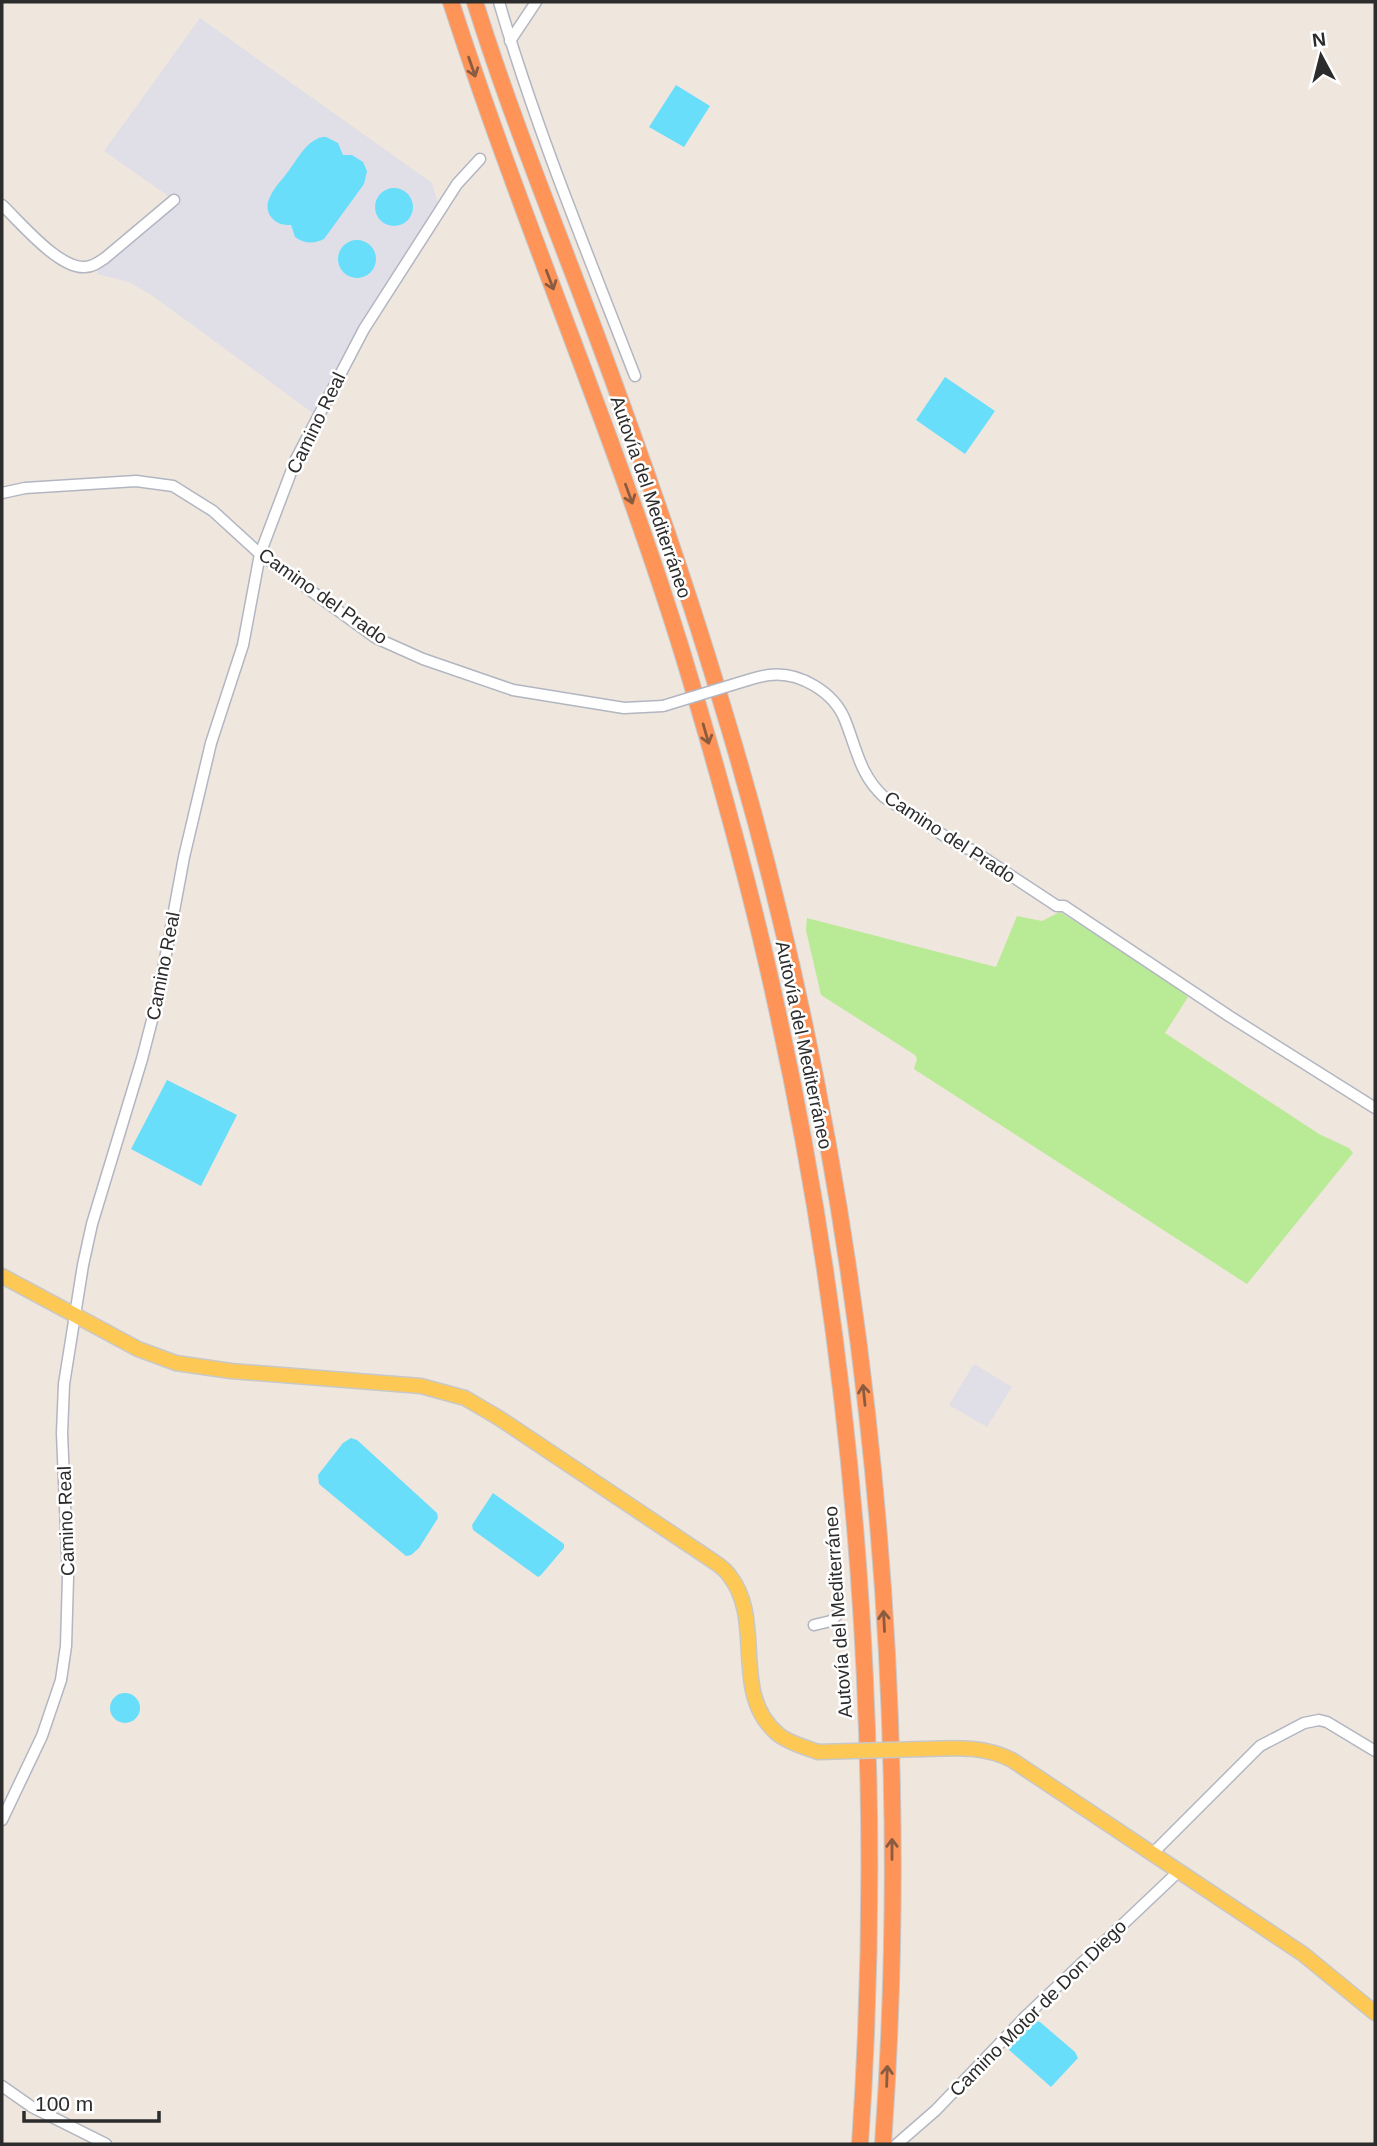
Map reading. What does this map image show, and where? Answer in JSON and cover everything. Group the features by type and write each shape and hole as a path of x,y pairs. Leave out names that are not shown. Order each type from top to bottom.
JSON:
{"highway":[{"name":"Autovía del Mediterráneo","path":"451,2 482,97 639,523 683,655 738,849 776,1002 820,1237 834,1335 856,1543 868,1775 866,2011 860,2144"},
{"name":"Autovía del Mediterráneo","path":"475,2 503,87 598,341 692,608 743,773 809,1048 848,1265 877,1519 884,1610 891,1766 892,1910 883,2144"}],"main road":[{"path":"2,1276 138,1349 176,1363 231,1371 421,1386 465,1398 499,1418 729,1574 746,1611 751,1684 756,1702 767,1722 778,1734 794,1744 818,1752 969,1747 1002,1755 1303,1954 1375,2013"}],"street":[{"path":"499,2 561,187 635,376"},
{"path":"510,41 536,2"},
{"name":"Camino Real","path":"2,1821 42,1736 61,1681 66,1646 68,1578 62,1433 64,1384 92,1224 158,997 184,857 211,743 243,645 260,554 296,459 364,329 457,184 480,159"},
{"path":"2,205 58,258 83,268 105,258 173,200"},
{"name":"Camino del Prado","path":"2,493 25,488 136,481 173,486 213,511 260,554 376,638 423,659 513,690 624,708 663,706 771,675 806,681 821,690 844,717 863,772 884,797 1057,906 1064,906 1229,1016 1375,1108"},
{"path":"814,1625 831,1621 840,1612"},
{"path":"1152,1854 1261,1746 1304,1723 1319,1720 1327,1722 1375,1751"},
{"name":"Camino Motor de Don Diego","path":"897,2144 936,2110 1025,2017 1178,1872"},
{"path":"2,2086 32,2107 106,2144"}],"shaded area":[{"path":"200,18 432,183 439,207 314,414 153,296 129,282 97,274 100,264 174,200 104,151"},
{"path":"974,1364 1012,1387 987,1427 949,1405"}],"green space":[{"path":"1060,912 1151,969 1188,997 1165,1033 1319,1134 1349,1148 1353,1153 1247,1284 914,1069 917,1059 915,1055 821,995 806,930 807,918 996,967 1017,916 1042,921"}],"water":[{"path":"676,85 710,106 684,147 649,127"},
{"path":"326,137 338,143 343,155 352,155 363,162 367,171 364,184 324,239 306,242 295,237 291,225 280,224 271,217 268,211 269,198 311,142"},
{"path":"394,188 407,194 413,207 407,220 394,226 381,220 375,207 381,194"},
{"path":"357,240 371,245 376,259 371,273 357,278 343,273 338,259 343,245"},
{"path":"945,377 995,411 965,454 916,420"},
{"path":"167,1080 237,1115 201,1186 131,1149"},
{"path":"351,1438 357,1440 437,1513 438,1518 419,1548 411,1555 406,1556 319,1484 318,1475 343,1443"},
{"path":"493,1493 564,1544 564,1548 538,1577 473,1530 472,1525"},
{"path":"125,1693 136,1697 140,1708 136,1719 125,1723 114,1719 110,1708 114,1697"},
{"path":"1034,2020 1040,2022 1075,2052 1078,2058 1051,2087 1008,2049 1011,2042"}]}
